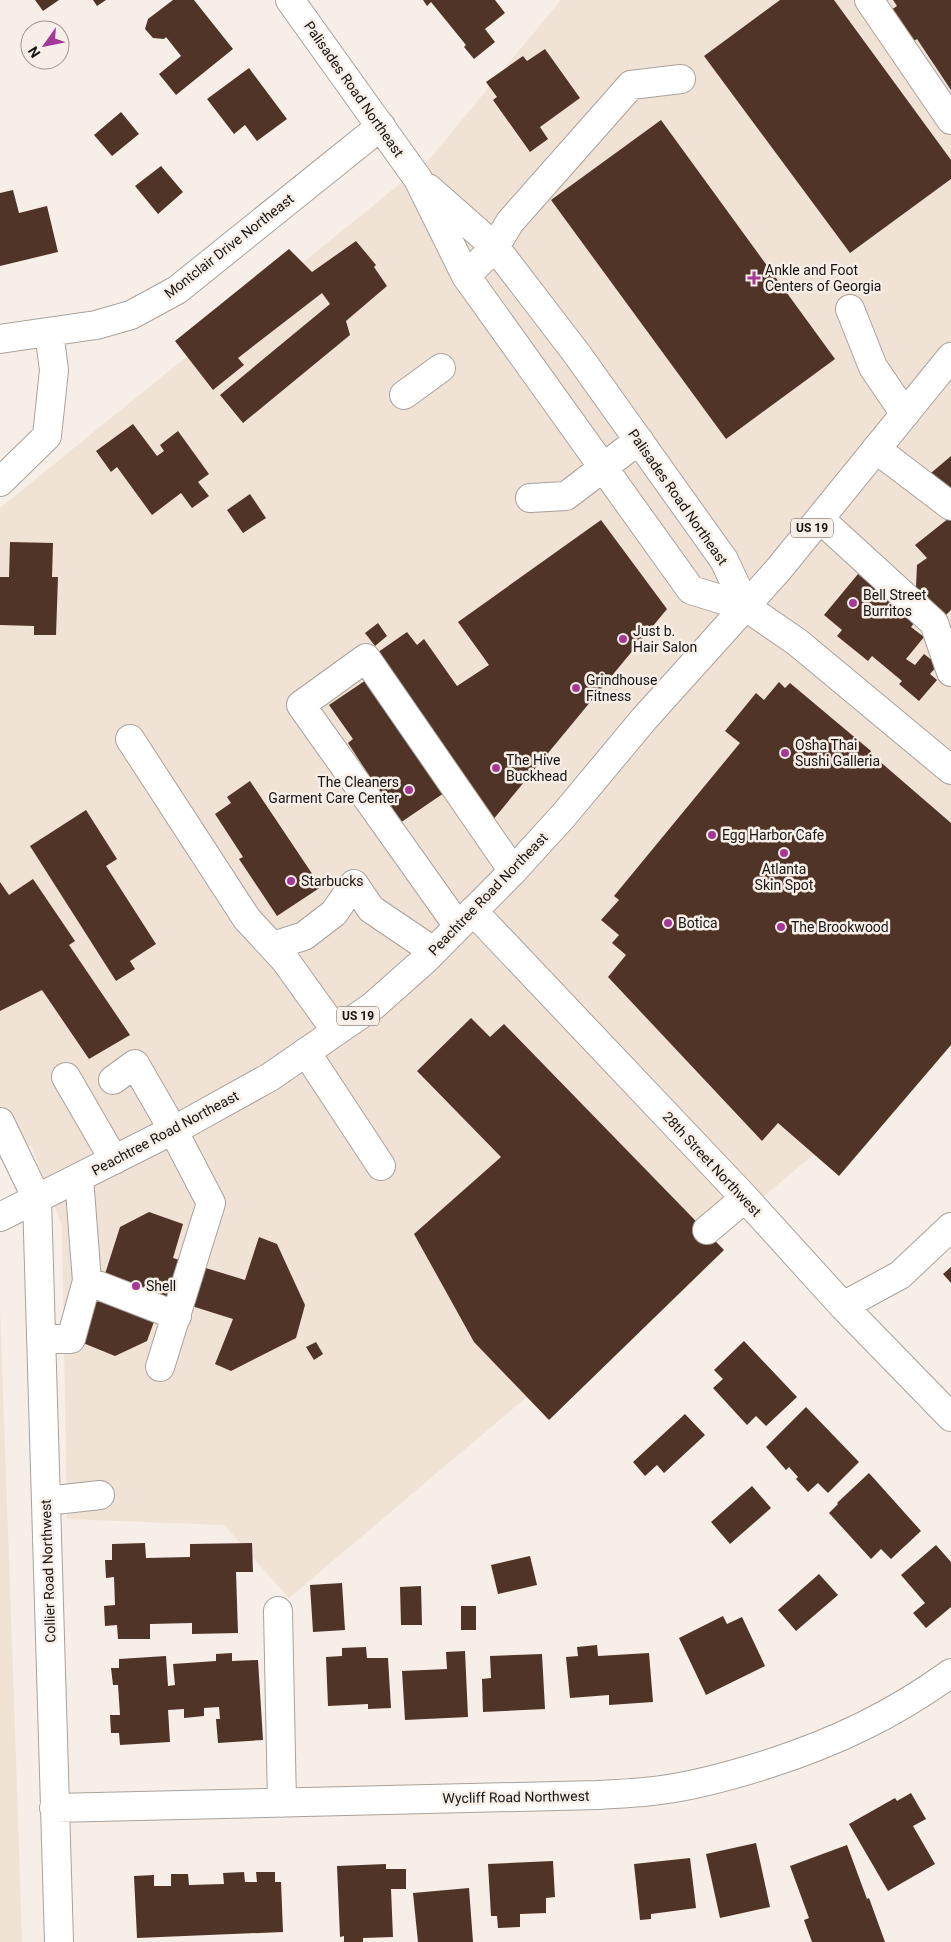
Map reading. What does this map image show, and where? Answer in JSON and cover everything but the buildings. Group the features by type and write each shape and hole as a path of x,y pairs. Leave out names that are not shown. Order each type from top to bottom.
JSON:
{"main road":[{"name":"Palisades Road Northeast","path":"290,0 418,179 466,276 544,382 691,590 746,606"},
{"path":"869,0 951,120"},
{"path":"466,276 495,247 510,222 631,85 681,79"},
{"name":"Montclair Drive Northeast","path":"0,339 96,324 131,315 177,290 381,126"},
{"name":"Palisades Road Northeast","path":"418,179 495,247 577,354 724,560 746,606"},
{"path":"850,309 873,367 905,414"},
{"path":"0,482 47,436 54,370 49,332"},
{"path":"544,382 577,354"},
{"name":"US 19","path":"876,449 948,367"},
{"path":"404,395 441,368"},
{"path":"530,498 566,496 639,440"},
{"path":"876,449 951,506"},
{"name":"Peachtree Road Northeast","path":"0,1218 173,1130 270,1077 373,1006 433,951 513,871 564,815 644,719 746,606 820,519 876,449"},
{"path":"820,519 934,623 951,672"},
{"path":"746,606 797,642 951,770"},
{"name":"28th Street Northwest","path":"513,871 366,658 301,705 465,919 745,1198 843,1306 951,1417"},
{"path":"130,740 247,919 285,960 336,1031"},
{"path":"273,946 304,936 334,913 354,884 371,909 433,951"},
{"path":"306,1052 381,1166"},
{"path":"112,1080 135,1064 173,1130 211,1203 160,1367"},
{"path":"66,1077 114,1160"},
{"path":"0,1122 37,1199"},
{"path":"42,1340 71,1339 87,1281 79,1178"},
{"path":"708,1230 745,1198"},
{"name":"Collier Road Northwest","path":"37,1199 59,1942"},
{"path":"843,1306 900,1275 951,1227"},
{"path":"87,1281 177,1316"},
{"path":"46,1502 100,1495"},
{"path":"278,1610 282,1803"},
{"name":"Wycliff Road Northwest","path":"54,1808 597,1796 672,1788 727,1777 821,1747 868,1725 918,1697 951,1673"}],"shaded area":[{"path":"561,0 951,0 951,1038 289,1598 224,1525 67,1519 62,1226 31,1145 0,1160 0,508 427,162"},
{"path":"0,1309 15,1729 22,1942 0,1942"}],"place":[{"name":"Ankle and Foot Centers of Georgia","path":"754,278"},
{"name":"Bell Street Burritos","path":"853,603"},
{"name":"Just b. Hair Salon","path":"623,639"},
{"name":"Grindhouse Fitness","path":"576,688"},
{"name":"Osha Thai Sushi Galleria","path":"785,753"},
{"name":"The Hive Buckhead","path":"496,768"},
{"name":"The Cleaners Garment Care Center","path":"409,790"},
{"name":"Egg Harbor Cafe","path":"712,835"},
{"name":"Atlanta Skin Spot","path":"784,853"},
{"name":"Starbucks","path":"291,881"},
{"name":"Botica","path":"668,923"},
{"name":"The Brookwood","path":"781,927"},
{"name":"Shell","path":"136,1286"}]}
